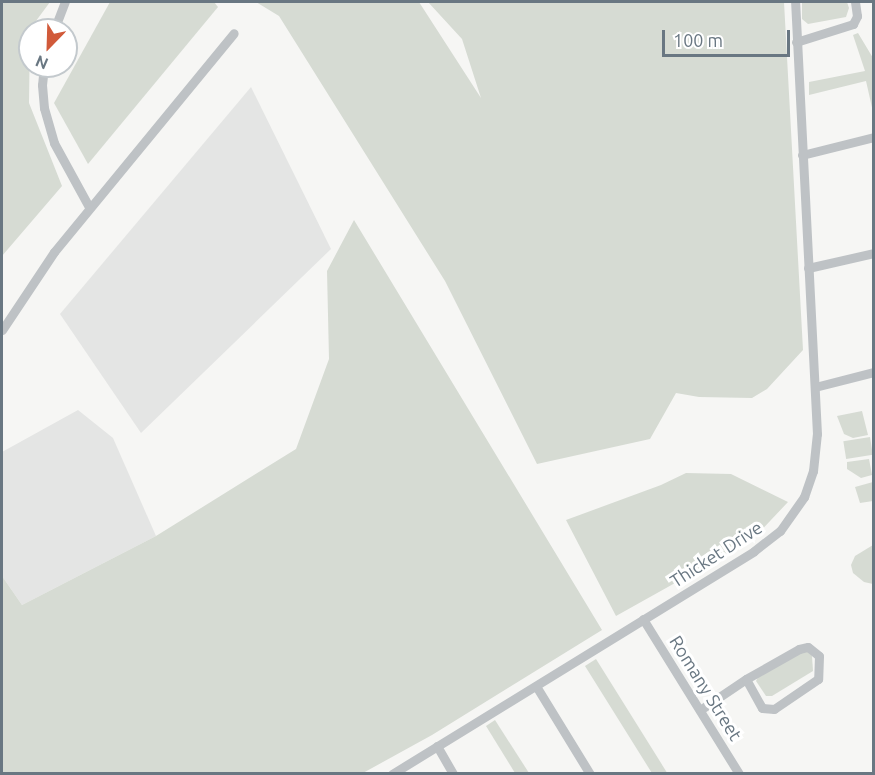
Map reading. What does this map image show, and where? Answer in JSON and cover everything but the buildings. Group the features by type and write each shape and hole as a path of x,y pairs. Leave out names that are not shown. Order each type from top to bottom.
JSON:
{"street":[{"path":"59,18 65,2"},
{"name":"Thicket Drive","path":"392,774 754,551 774,537 793,516 804,497 813,471 816,446 815,387 795,2"},
{"path":"796,42 853,24 857,16 855,2"},
{"path":"2,330 31,283 89,207 234,33"},
{"path":"43,78 44,108 54,143 89,207"},
{"path":"802,154 873,137"},
{"path":"808,268 873,253"},
{"path":"815,387 873,372"},
{"name":"Romany Street","path":"644,620 739,774"},
{"path":"700,710 746,679 799,649 808,647 819,656 818,679 774,708 762,708 746,679"},
{"path":"536,686 590,774"},
{"path":"437,746 453,774"}],"shaded area":[{"path":"2,2 50,2 38,18 18,18 18,78 29,78 29,103 62,186 2,256"},
{"path":"110,2 214,2 218,7 88,164 54,103 68,78 78,78 78,60"},
{"path":"256,2 419,2 481,98 462,39 428,2 784,2 803,350 767,389 752,398 699,397 676,393 650,439 537,464 445,281 279,16"},
{"path":"802,2 847,2 849,8 846,17 808,24 802,19"},
{"path":"858,33 873,58 873,112 866,81 809,95 809,82 865,71 853,35"},
{"path":"251,87 331,249 141,433 60,314"},
{"path":"354,220 602,630 432,735 363,773 2,773 2,576 22,605 156,536 296,449 329,359 327,271"},
{"path":"78,410 113,438 156,536 22,605 2,576 2,452"},
{"path":"862,411 868,435 853,438 844,434 837,416"},
{"path":"870,437 873,455 846,459 843,441"},
{"path":"869,459 872,475 861,478 847,469 847,462"},
{"path":"686,473 731,474 788,502 752,540 616,616 566,520 661,485"},
{"path":"873,482 873,501 860,503 855,487"},
{"path":"873,545 873,584 864,582 853,573 851,565 855,556"},
{"path":"802,651 808,651 812,656 813,671 772,696 766,696 756,681 759,675"},
{"path":"596,659 667,773 653,774 585,666"},
{"path":"495,720 529,773 515,773 486,726"}]}
